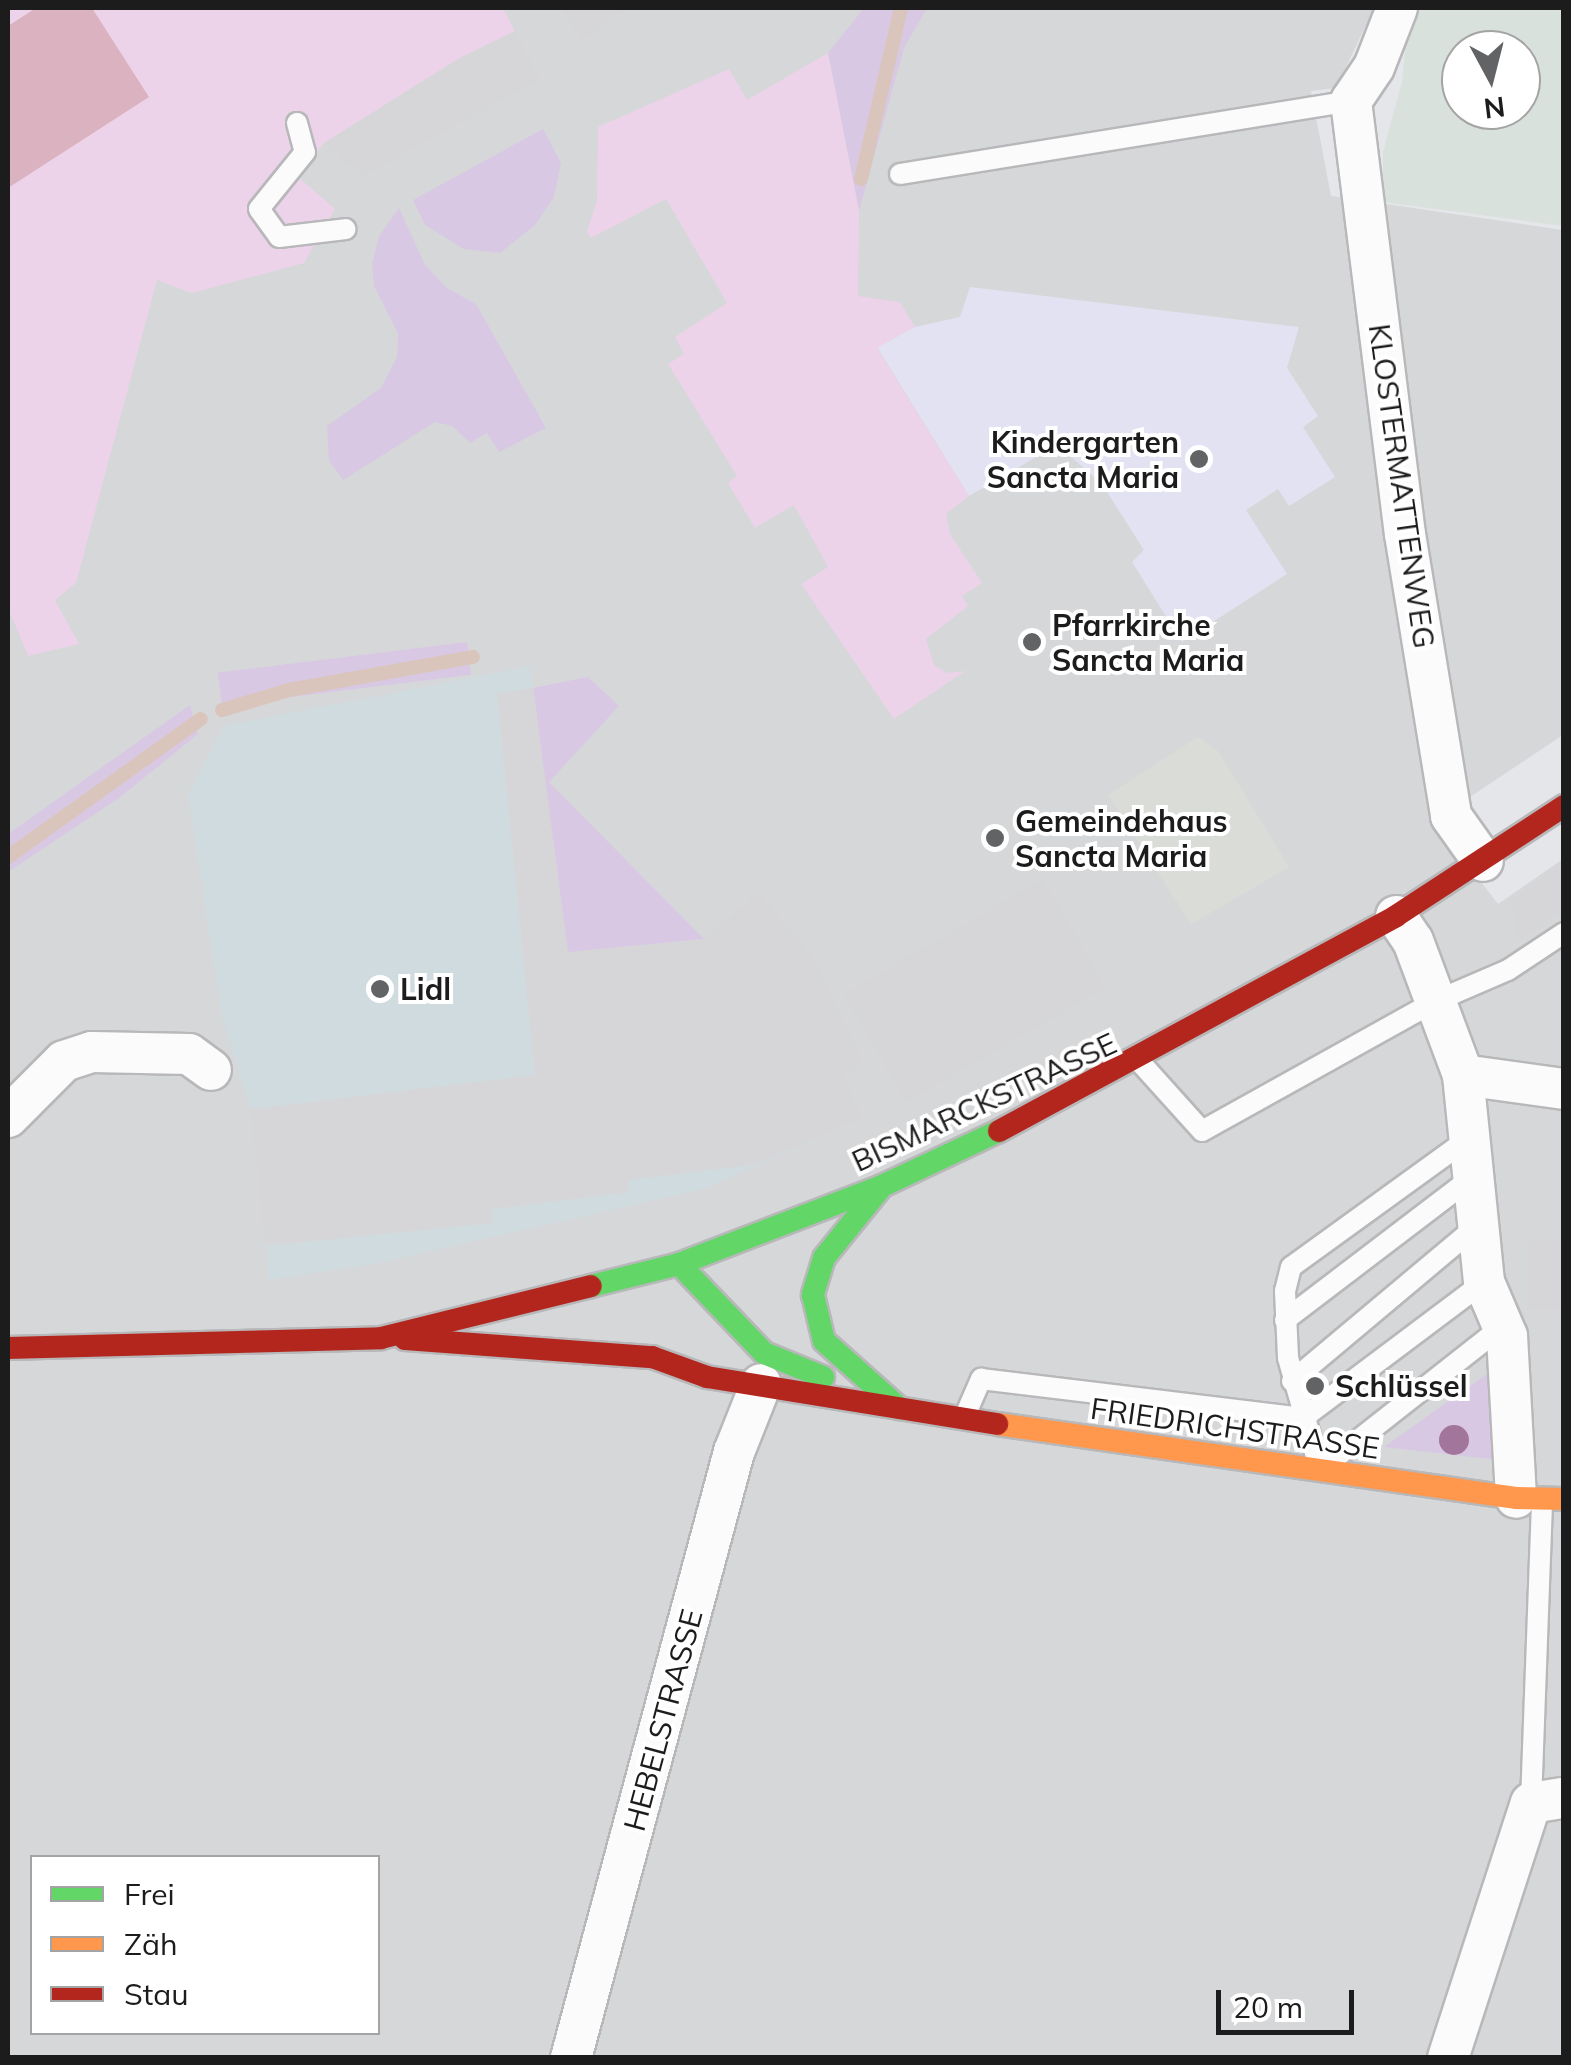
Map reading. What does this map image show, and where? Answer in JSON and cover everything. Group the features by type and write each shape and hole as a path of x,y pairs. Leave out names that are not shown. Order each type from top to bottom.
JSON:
{"street":[{"path":"1351,101 1374,67 1397,8"},
{"name":"KLOSTERMATTENWEG","path":"1351,101 1405,534 1451,816 1483,860"},
{"name":"BISMARCKSTRASSE","path":"380,1338 680,1264 882,1186 1139,1061 1396,916 1564,806"},
{"path":"1396,916 1436,1001 1462,1076 1473,1135 1484,1282 1502,1326 1541,1499"},
{"path":"8,1117 64,1061 92,1052 189,1054 211,1070"},
{"path":"1462,1076 1564,1089"},
{"path":"882,1186 824,1258 813,1296 824,1340 899,1408"},
{"path":"680,1264 707,1332"},
{"name":"FRIEDRICHSTRASSE","path":"680,1264 764,1352 899,1408"},
{"path":"8,1348 380,1338"},
{"name":"FRIEDRICHSTRASSE","path":"380,1338 652,1357 707,1376 964,1419 1541,1499"},
{"name":"FRIEDRICHSTRASSE","path":"722,1356 761,1384"},
{"name":"HEBELSTRASSE","path":"570,2058 734,1452 761,1384"},
{"path":"1448,2058 1547,1800"}],"lane":[{"path":"900,174 1351,101"},
{"path":"297,123 305,152 258,209 278,237 346,229"},
{"path":"1139,1061 1202,1130 1436,1001 1508,970 1564,932"},
{"path":"1473,1135 1291,1267 1285,1320 1292,1381 1320,1470 1502,1326"},
{"path":"1285,1320 1475,1176"},
{"path":"1292,1381 1478,1226"},
{"path":"964,1419 982,1378 1302,1418 1484,1282"},
{"path":"1541,1499 1547,1800"}],"shaded area":[{"path":"8,8 503,8 515,31 458,59 324,143 297,176 335,209 304,263 192,293 157,280 76,583 55,600 79,644 28,656 8,608"},
{"path":"36,8 92,8 149,97 8,188 8,26"},
{"path":"469,8 1374,8 1336,88 1311,91 1331,196 1563,230 1563,735 1434,821 1498,904 1563,859 1563,2057 8,2057 8,343"},
{"path":"561,8 625,8 581,41"},
{"path":"864,8 927,8 904,48 859,211 828,53"},
{"path":"1409,8 1563,8 1563,226 1383,202 1383,152 1402,82"},
{"path":"515,31 540,79 363,176 324,143 458,59"},
{"path":"828,53 859,211 858,296 900,302 915,327 877,348 969,496 946,514 950,534 982,583 962,596 968,606 926,639 934,665 947,673 965,671 894,719 801,584 828,567 794,505 755,528 728,483 737,476 668,364 684,354 675,337 727,303 666,199 591,238 587,232 597,200 598,127 729,69 747,100"},
{"path":"543,129 561,163 554,197 535,225 500,253 464,249 425,225 413,200"},
{"path":"399,208 425,265 447,288 476,304 546,428 499,452 487,433 470,443 452,426 435,422 343,480 329,460 327,426 381,388 397,357 398,334 374,286 372,264 379,236"},
{"name":"Kindergarten Sancta Maria","path":"970,287 1299,327 1287,368 1318,416 1303,427 1335,477 1289,506 1278,489 1246,510 1287,574 1182,642 1132,562 1144,550 1102,484 1068,454 1050,449 969,496 877,347 915,327 960,317"},
{"path":"467,642 471,675 222,705 218,673"},
{"path":"530,666 568,952 704,939 759,892 812,956 864,1064 843,1075 863,1118 704,1189 374,1264 269,1280 251,1109 222,1018 188,794 224,726"},
{"path":"588,677 619,706 549,782 704,939 568,953 533,688"},
{"path":"533,688 568,952 704,939 759,892 812,956 864,1064 843,1075 863,1118 757,1164 628,1180 629,1192 491,1209 492,1223 265,1246 251,1109 535,1075 497,693"},
{"path":"190,705 198,734 119,798 8,872 8,834"},
{"path":"1198,737 1218,751 1289,867 1191,924 1108,795"},
{"path":"1563,863 1563,910 1518,941 1511,899"},
{"path":"1043,879 1106,987 906,1102 844,994"},
{"path":"1528,1241 1563,1241 1563,1310 1528,1310"},
{"path":"1494,1369 1499,1460 1384,1447"}],"waterway":[{"path":"861,179 901,8"},
{"path":"222,710 289,690 473,657"},
{"path":"8,857 201,719"}],"traffic: fast":[{"path":"591,1286 679,1264 882,1186 999,1131"},
{"path":"882,1186 824,1258 813,1295 824,1341 899,1408"},
{"path":"679,1264 764,1353 823,1377"}],"traffic: slow":[{"path":"997,1424 1516,1498 1564,1499"}],"traffic: jam":[{"path":"999,1131 1396,916 1564,806"},
{"path":"8,1348 381,1338 591,1286"},
{"path":"405,1339 652,1357 707,1377 997,1424"}],"place":[{"name":"Kindergarten Sancta Maria","path":"1199,459"},
{"name":"Pfarrkirche Sancta Maria","path":"1032,642"},
{"name":"Gemeindehaus Sancta Maria","path":"995,838"},
{"name":"Lidl","path":"380,989"},
{"name":"Schlüssel","path":"1315,1386"}]}
